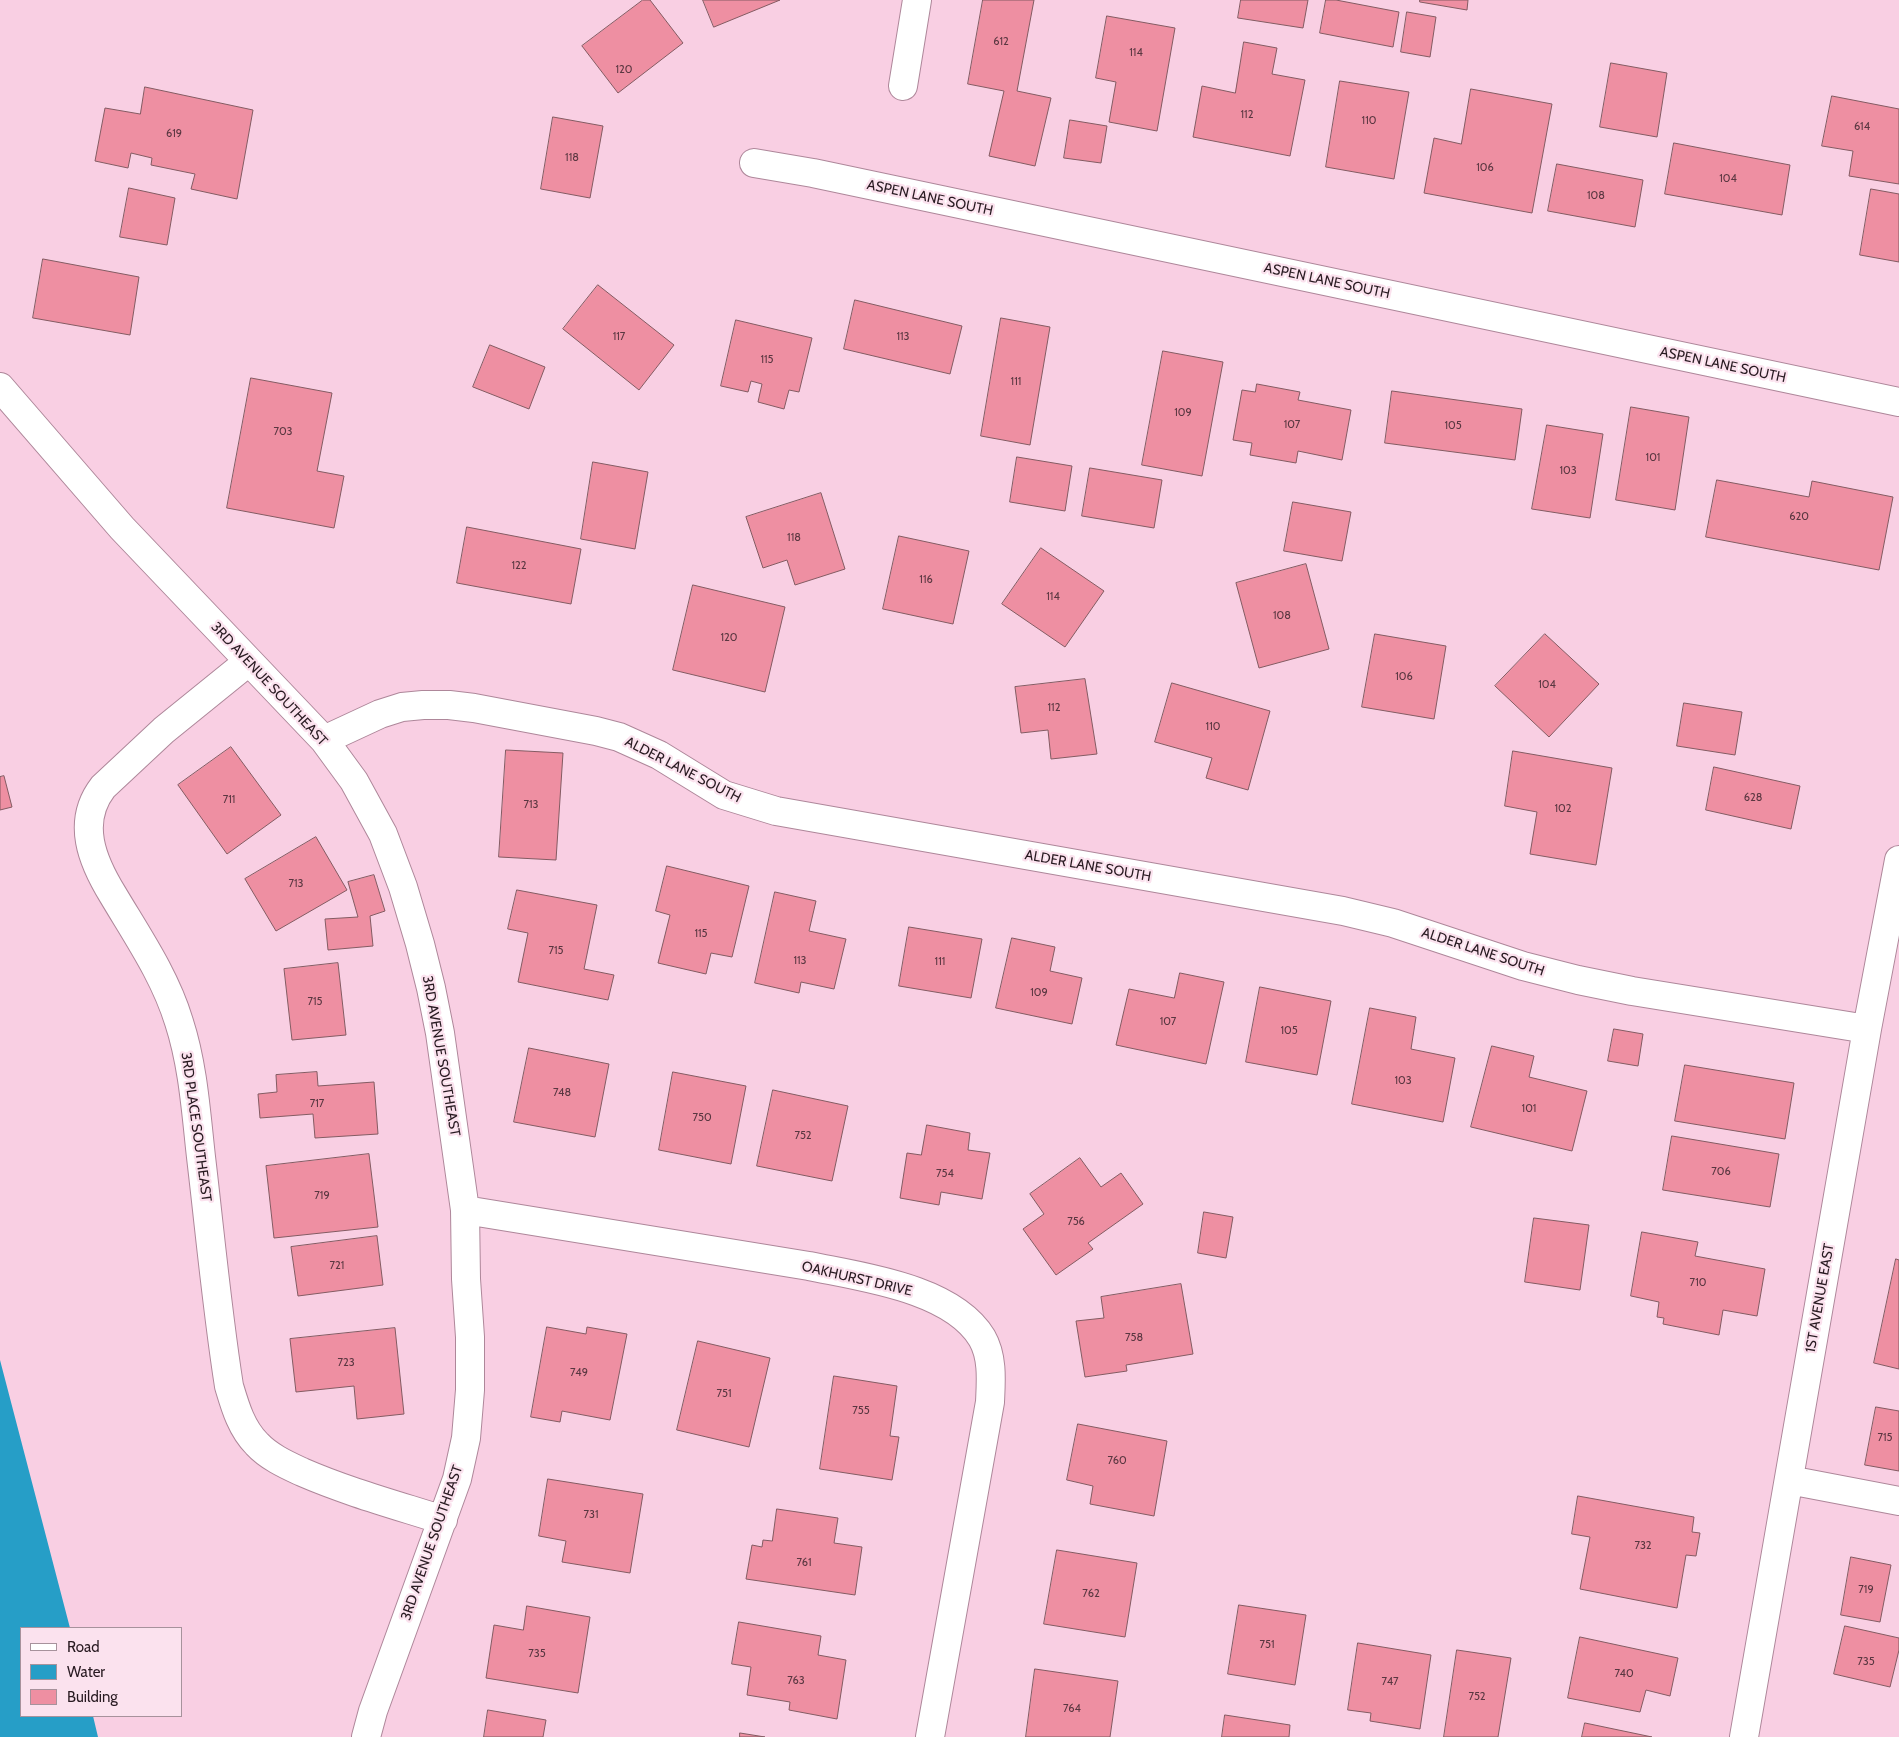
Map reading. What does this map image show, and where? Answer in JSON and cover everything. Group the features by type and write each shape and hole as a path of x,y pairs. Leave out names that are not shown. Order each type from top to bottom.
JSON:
{"street":[{"path":"903,86 917,0"},
{"name":"ASPEN LANE SOUTH","path":"754,163 813,173 1899,402"},
{"name":"3RD AVENUE SOUTHEAST","path":"0,387 122,528 324,740 354,781 382,834 403,887 431,988 440,1033 465,1210 466,1279 470,1337 470,1390 466,1438 457,1479 444,1520 407,1616 366,1737"},
{"name":"3RD PLACE SOUTHEAST","path":"248,662 164,730 103,787 90,809 88,820 91,848 104,880 159,971 180,1024 193,1083 228,1377 237,1411 244,1428 257,1444 273,1457 294,1468 331,1484 444,1520"},
{"name":"ALDER LANE SOUTH","path":"324,740 380,714 402,708 422,705 449,705 474,708 596,731 640,745 724,795 776,811 1343,911 1393,923 1522,966 1578,980 1641,993 1867,1029"},
{"name":"1ST AVENUE EAST","path":"1744,1737 1867,1029 1888,987 1899,860"},
{"name":"OAKHURST DRIVE","path":"465,1210 853,1275 890,1284 930,1298 963,1316 973,1327 982,1339 988,1352 991,1368 990,1402 930,1737"},
{"path":"1789,1480 1899,1501"}],"water":[{"path":"0,1360 70,1627 20,1627 20,1717 93,1717 98,1737 0,1737"}],"building":[{"path":"643,0 650,0 683,43 618,93 582,46"},
{"path":"703,0 780,0 714,27"},
{"path":"983,0 1034,0 1017,91 1051,98 1035,166 989,156 1004,91 968,84"},
{"path":"1241,0 1308,0 1303,28 1238,18"},
{"path":"1326,0 1336,0 1399,12 1393,47 1320,33"},
{"path":"1420,0 1468,0 1467,10 1420,2"},
{"path":"1407,12 1436,17 1430,57 1401,52"},
{"path":"1107,16 1175,28 1157,131 1109,122 1116,82 1096,78"},
{"path":"1244,42 1277,48 1272,74 1305,80 1290,156 1193,137 1202,86 1235,93"},
{"path":"1611,63 1667,73 1657,137 1600,127"},
{"path":"1340,81 1409,92 1394,179 1326,167"},
{"path":"145,87 253,110 237,199 191,189 195,174 151,165 152,158 131,153 128,168 95,161 105,108 140,114"},
{"path":"1471,89 1552,104 1532,213 1424,193 1434,138 1461,144"},
{"path":"1832,96 1899,109 1899,184 1849,176 1853,151 1822,146"},
{"path":"553,117 603,126 590,198 541,189"},
{"path":"1070,120 1107,126 1101,163 1064,158"},
{"path":"1674,143 1790,165 1782,215 1665,194"},
{"path":"1557,164 1643,180 1635,227 1548,211"},
{"path":"129,188 175,198 167,245 120,237"},
{"path":"1871,189 1899,194 1899,262 1860,255"},
{"path":"43,259 139,277 130,335 33,318"},
{"path":"598,285 674,345 639,390 563,329"},
{"path":"855,300 962,326 950,374 844,349"},
{"path":"1001,318 1050,327 1030,445 981,436"},
{"path":"736,320 812,338 799,392 789,390 784,409 758,402 762,384 751,381 748,392 721,386"},
{"path":"490,345 545,367 529,409 473,387"},
{"path":"1163,351 1223,362 1202,476 1142,465"},
{"path":"251,378 332,393 317,471 344,476 334,528 227,508"},
{"path":"1257,384 1300,392 1298,400 1351,410 1342,460 1298,451 1296,463 1250,455 1252,443 1233,440 1242,390 1255,392"},
{"path":"1392,391 1522,409 1515,460 1385,443"},
{"path":"1631,407 1689,417 1675,510 1616,500"},
{"path":"1547,425 1603,434 1590,518 1532,509"},
{"path":"1017,457 1072,466 1065,511 1010,502"},
{"path":"593,462 648,472 635,549 581,539"},
{"path":"1090,468 1162,480 1154,528 1082,516"},
{"path":"1717,480 1809,497 1812,481 1893,497 1879,570 1706,537"},
{"path":"821,493 845,569 795,585 787,560 763,568 746,517"},
{"path":"1293,502 1351,512 1342,561 1284,551"},
{"path":"467,527 581,549 571,604 457,583"},
{"path":"899,536 969,551 953,624 883,609"},
{"path":"1041,548 1104,591 1065,647 1002,604"},
{"path":"1306,564 1329,649 1259,668 1236,583"},
{"path":"693,585 785,607 765,692 673,670"},
{"path":"1375,634 1446,646 1434,719 1362,707"},
{"path":"1545,634 1599,684 1549,737 1495,686"},
{"path":"1085,679 1097,754 1051,759 1048,730 1021,733 1015,687"},
{"path":"1172,683 1270,711 1248,790 1206,778 1212,758 1155,742"},
{"path":"1684,703 1742,712 1735,755 1677,746"},
{"path":"231,747 281,815 227,854 178,785"},
{"path":"506,750 563,753 556,860 499,857"},
{"path":"1513,751 1612,768 1596,865 1530,854 1537,812 1505,806"},
{"path":"1714,767 1800,786 1791,829 1706,810"},
{"path":"4,776 12,807 0,810 0,777"},
{"path":"316,837 347,890 276,931 245,879"},
{"path":"667,866 749,886 732,957 711,953 706,974 658,963 670,915 656,911"},
{"path":"374,875 385,911 370,916 373,946 328,950 325,919 358,917 348,882"},
{"path":"517,890 597,905 584,969 614,975 608,1000 518,982 528,933 508,929"},
{"path":"775,892 816,901 809,931 846,939 834,989 801,982 799,993 755,983"},
{"path":"909,927 982,939 971,998 899,986"},
{"path":"1012,938 1055,947 1050,971 1082,978 1072,1024 996,1008"},
{"path":"338,963 346,1035 292,1040 284,969"},
{"path":"1180,973 1224,982 1206,1064 1116,1045 1129,989 1174,998"},
{"path":"1260,987 1331,1001 1317,1075 1246,1062"},
{"path":"1370,1008 1416,1017 1411,1049 1455,1058 1443,1122 1352,1104"},
{"path":"1614,1029 1643,1034 1638,1066 1608,1061"},
{"path":"1492,1046 1534,1056 1529,1077 1587,1091 1572,1151 1471,1127"},
{"path":"529,1048 609,1064 595,1137 514,1122"},
{"path":"1685,1065 1794,1083 1785,1139 1675,1121"},
{"path":"317,1072 318,1086 374,1082 378,1134 315,1138 313,1114 260,1118 258,1094 277,1092 276,1075"},
{"path":"673,1072 746,1086 731,1164 659,1150"},
{"path":"773,1090 848,1106 832,1181 757,1166"},
{"path":"927,1125 970,1133 968,1150 990,1153 982,1199 941,1192 939,1205 900,1198 907,1153 921,1155"},
{"path":"1672,1136 1779,1154 1770,1207 1663,1190"},
{"path":"369,1154 378,1227 274,1238 266,1166"},
{"path":"1080,1158 1101,1187 1121,1173 1143,1204 1088,1243 1093,1249 1056,1275 1023,1229 1044,1214 1030,1194"},
{"path":"1204,1212 1233,1217 1226,1258 1198,1253"},
{"path":"1534,1218 1589,1225 1580,1290 1525,1282"},
{"path":"1642,1232 1698,1242 1695,1256 1765,1269 1757,1316 1723,1310 1719,1335 1663,1324 1664,1318 1657,1317 1659,1302 1631,1296"},
{"path":"377,1236 383,1285 298,1296 291,1247"},
{"path":"1896,1259 1899,1260 1899,1369 1874,1363"},
{"path":"1181,1284 1193,1354 1126,1365 1127,1371 1085,1377 1076,1321 1104,1318 1101,1297"},
{"path":"547,1327 586,1334 587,1327 627,1334 610,1420 562,1411 560,1422 531,1417"},
{"path":"395,1328 404,1414 357,1419 354,1386 296,1392 290,1339"},
{"path":"698,1341 770,1358 749,1447 677,1430"},
{"path":"834,1376 897,1386 890,1436 899,1437 892,1480 820,1469"},
{"path":"1876,1407 1899,1411 1899,1471 1865,1465"},
{"path":"1078,1424 1167,1441 1154,1516 1090,1504 1093,1486 1067,1480"},
{"path":"548,1479 643,1494 630,1573 562,1562 566,1541 539,1536"},
{"path":"1578,1496 1694,1517 1692,1532 1700,1533 1696,1556 1686,1555 1677,1608 1580,1589 1590,1537 1572,1534"},
{"path":"777,1509 838,1518 834,1543 862,1547 855,1595 746,1579 752,1545 762,1547 763,1540 772,1541"},
{"path":"1057,1550 1137,1563 1125,1637 1044,1624"},
{"path":"1851,1557 1891,1565 1880,1622 1841,1615"},
{"path":"1239,1605 1306,1615 1295,1685 1228,1674"},
{"path":"527,1606 590,1617 578,1693 486,1678 494,1625 523,1630"},
{"path":"739,1622 821,1636 818,1655 846,1660 837,1719 789,1710 790,1702 747,1695 751,1667 732,1664"},
{"path":"1845,1626 1899,1638 1899,1650 1890,1687 1834,1674"},
{"path":"1580,1637 1678,1658 1670,1696 1646,1690 1640,1712 1568,1698"},
{"path":"1358,1643 1431,1655 1420,1729 1370,1721 1371,1713 1348,1710"},
{"path":"1457,1650 1511,1658 1498,1737 1444,1737"},
{"path":"1035,1669 1118,1681 1110,1737 1026,1737"},
{"path":"488,1710 546,1720 543,1737 484,1737"},
{"path":"1225,1715 1290,1725 1289,1737 1222,1737"},
{"path":"1585,1723 1652,1737 1582,1737"},
{"path":"740,1733 765,1737 740,1737"}]}
